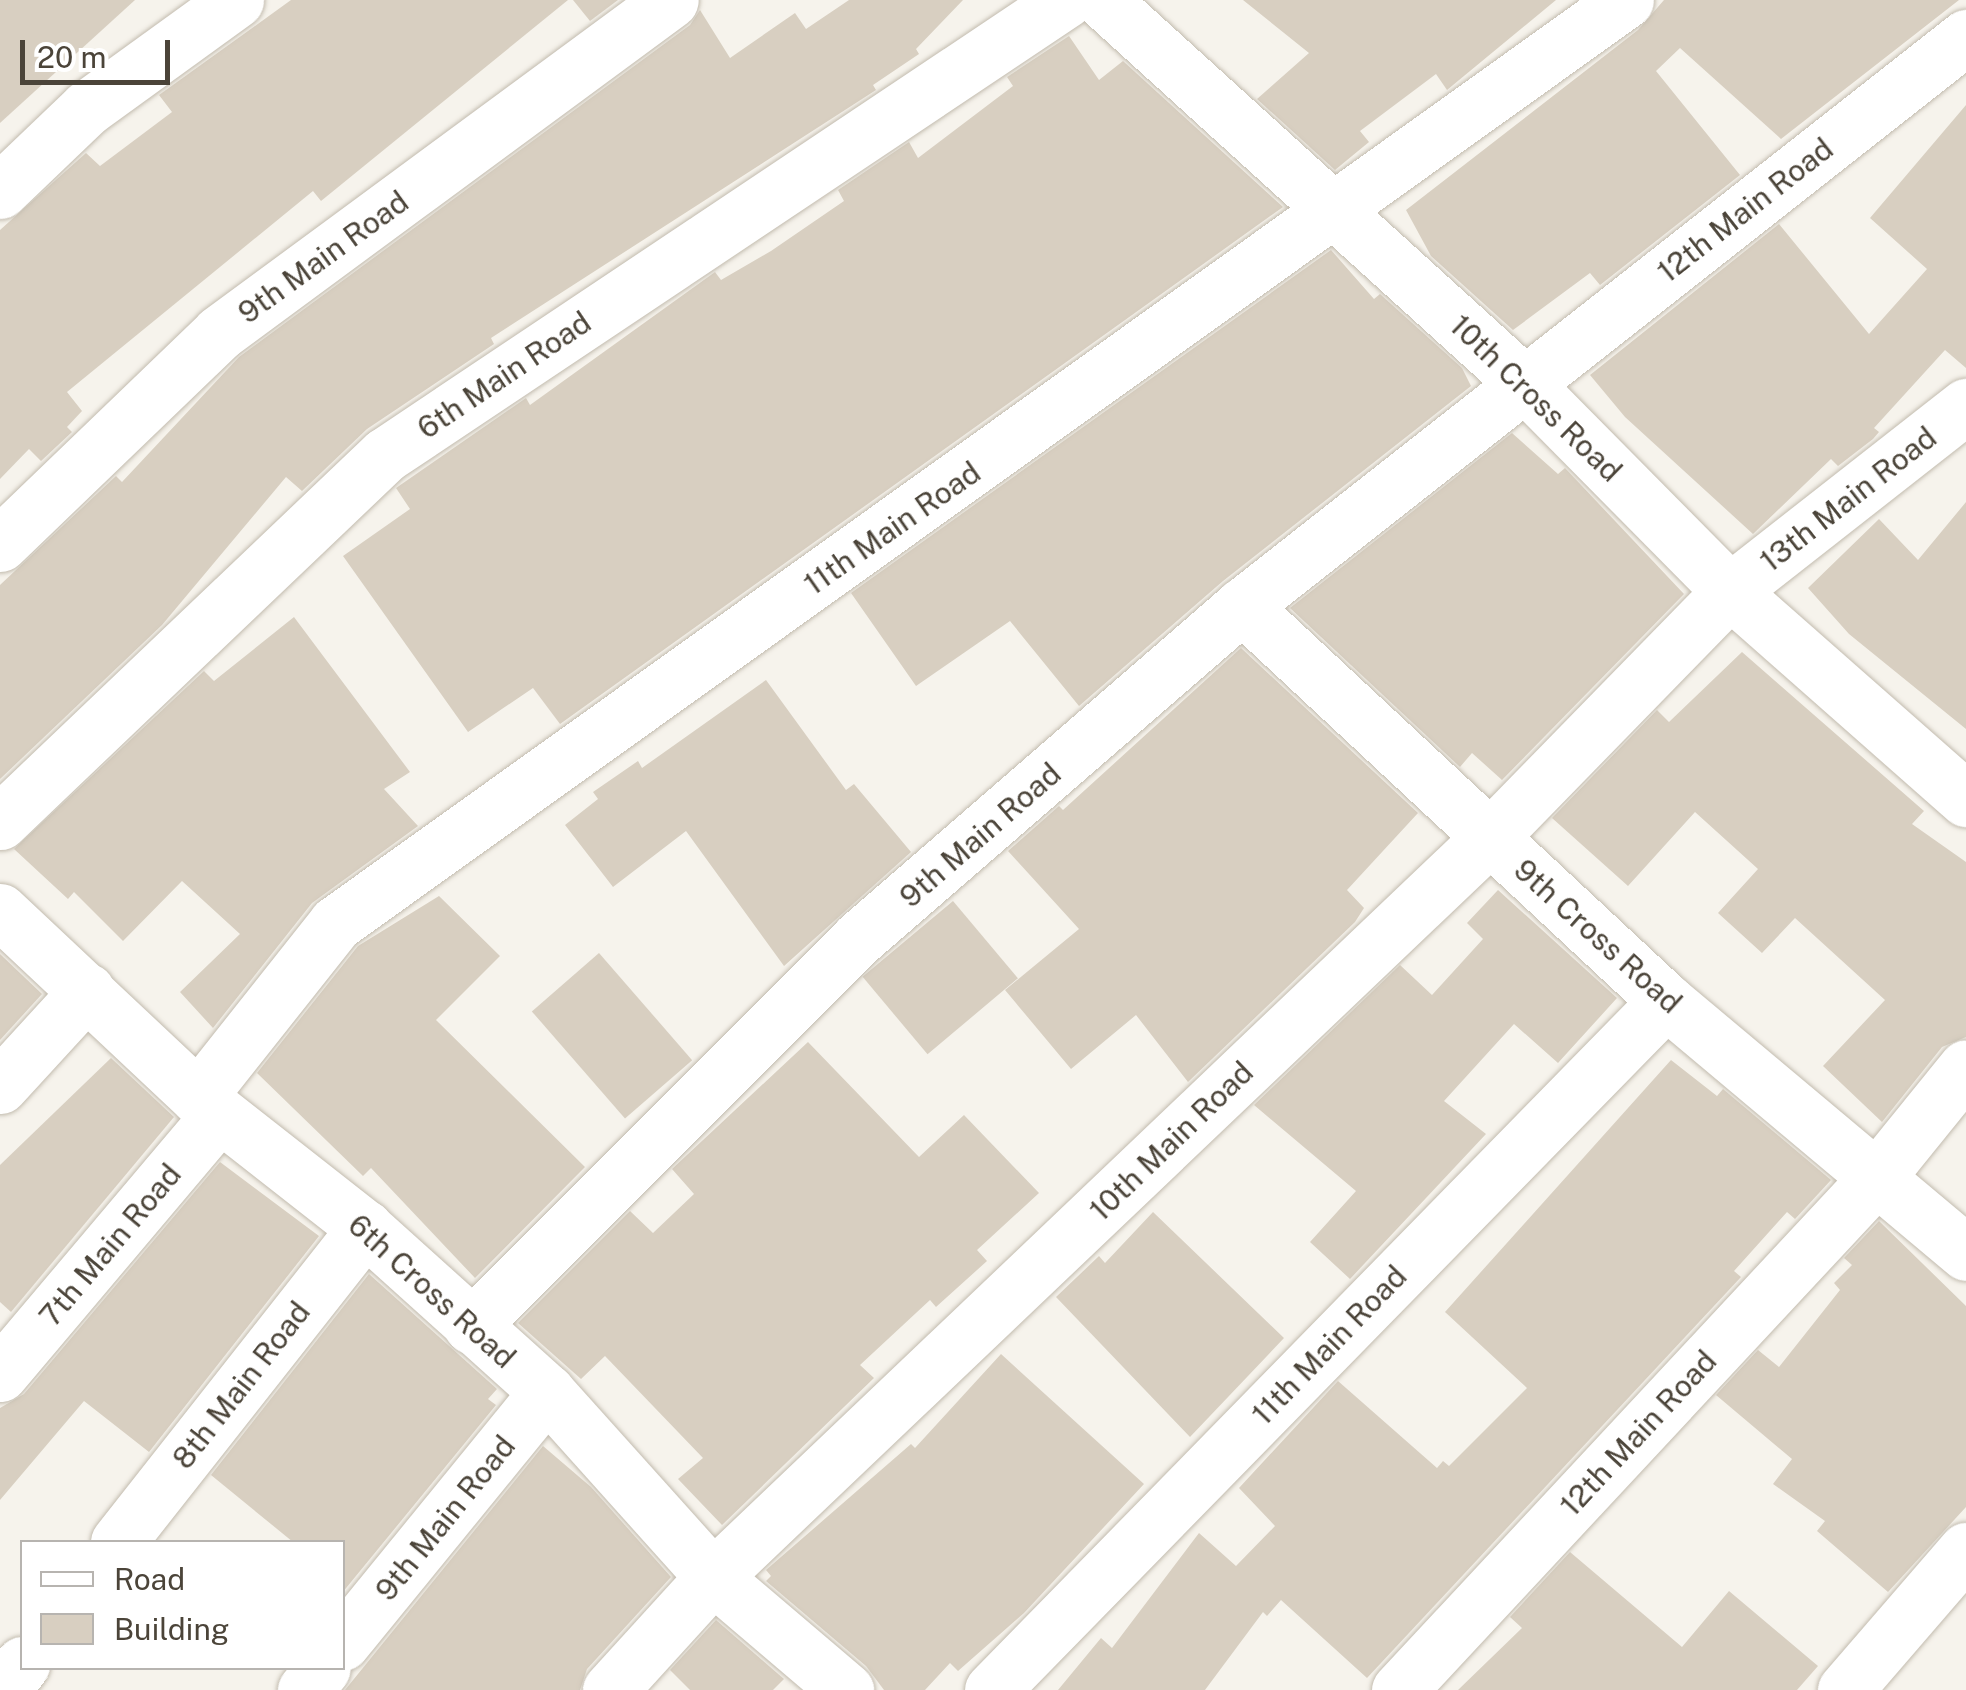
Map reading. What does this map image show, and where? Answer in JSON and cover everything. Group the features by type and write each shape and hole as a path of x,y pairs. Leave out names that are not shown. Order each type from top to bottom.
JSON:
{"street":[{"path":"0,191 88,108 236,0"},
{"name":"9th Main Road","path":"0,544 220,333 671,0"},
{"name":"6th Main Road","path":"0,822 385,456 1066,0"},
{"name":"10th Cross Road","path":"1102,0 1338,210 1524,383 1730,591 1966,799"},
{"name":"11th Main Road","path":"208,1106 336,923 458,830 1338,210 1626,0"},
{"name":"12th Main Road","path":"1524,383 1966,36"},
{"name":"9th Main Road","path":"471,1326 859,938 1242,606 1524,383"},
{"name":"13th Main Road","path":"1730,591 1959,424"},
{"name":"10th Main Road","path":"610,1690 713,1577 1490,838 1730,591"},
{"name":"9th Cross Road","path":"1242,606 1666,1001 1966,1252"},
{"name":"6th Cross Road","path":"0,911 208,1106 365,1228 547,1392 713,1577 846,1690"},
{"path":"0,1086 86,991"},
{"name":"11th Main Road","path":"992,1690 1666,1001"},
{"name":"12th Main Road","path":"1400,1690 1876,1177 1966,1068"},
{"name":"7th Main Road","path":"0,1374 208,1106"},
{"name":"8th Main Road","path":"120,1540 365,1228"},
{"name":"9th Main Road","path":"345,1639 547,1392"},
{"path":"1845,1690 1966,1550"},
{"path":"2,1690 20,1667"},
{"path":"304,1690 321,1670"}],"building":[{"path":"0,0 135,0 0,123"},
{"path":"291,0 568,0 321,201 313,191 67,392 82,411 67,427 72,432 41,461 29,449 0,479 0,230 86,153 100,166 172,112 159,95"},
{"path":"573,0 618,0 590,21"},
{"path":"849,0 963,0 916,49 919,54 873,85 876,90 491,338 494,344 367,429 302,491 286,477 162,625 0,779 0,585 116,476 122,482 239,357 690,25 700,10 730,58 795,13 806,29"},
{"path":"1243,0 1556,0 1447,90 1436,74 1360,131 1369,142 1335,170 1257,99 1309,53"},
{"path":"1664,0 1959,0 1781,139 1680,48 1656,71 1740,175 1600,285 1590,273 1513,330 1431,256 1406,210 1638,30"},
{"path":"1069,36 1099,80 1123,61 1283,207 560,724 533,688 468,732 343,556 410,509 396,488 526,398 530,405 715,272 721,280 771,251 844,201 838,190 909,142 918,158 1013,86 1007,77"},
{"path":"1966,105 1966,368 1945,350 1874,428 1879,432 1873,439 1838,466 1831,459 1753,534 1625,417 1590,375 1779,224 1869,334 1927,269 1870,218"},
{"path":"1331,250 1374,299 1380,294 1462,368 1471,386 1223,581 1079,706 1010,621 916,686 851,593"},
{"path":"1512,433 1558,474 1565,468 1684,594 1502,780 1472,753 1460,767 1290,608"},
{"path":"1966,502 1966,729 1849,634 1808,588 1879,519 1918,560"},
{"path":"294,617 410,772 384,789 418,826 312,903 213,1028 180,992 240,934 182,881 123,941 74,892 68,899 14,849 204,671 214,681"},
{"path":"1241,648 1418,813 1347,890 1364,908 1355,922 1188,1082 1136,1015 1071,1069 1005,990 1079,929 1008,851 1059,806 1063,810"},
{"path":"1742,652 1924,811 1912,824 1966,862 1966,1037 1942,1047 1882,1122 1823,1066 1885,1000 1795,918 1762,953 1718,913 1758,869 1695,812 1628,886 1552,818 1657,710 1669,722"},
{"path":"766,680 846,790 854,784 911,852 784,966 686,831 613,887 565,825 598,799 593,792 638,761 642,768"},
{"path":"1498,890 1617,998 1558,1063 1514,1024 1444,1101 1486,1134 1350,1279 1310,1242 1356,1191 1254,1105 1400,965 1432,995 1483,939 1467,923"},
{"path":"439,896 500,956 436,1020 585,1167 475,1278 371,1168 363,1176 257,1073 358,946"},
{"path":"953,901 1018,978 928,1054 863,977"},
{"path":"599,953 692,1060 625,1119 532,1011"},
{"path":"0,954 42,994 0,1040"},
{"path":"808,1042 919,1157 964,1115 1039,1193 977,1250 987,1261 936,1307 930,1300 860,1365 874,1378 722,1525 678,1479 703,1458 605,1356 581,1379 518,1323 630,1211 653,1233 694,1194 672,1169"},
{"path":"111,1058 174,1117 11,1312 0,1302 0,1165"},
{"path":"1671,1060 1717,1096 1723,1089 1831,1180 1795,1219 1787,1212 1734,1271 1741,1277 1367,1678 1281,1600 1267,1616 1263,1612 1205,1690 1058,1690 1101,1638 1112,1648 1199,1533 1236,1566 1275,1526 1239,1488 1338,1381 1437,1468 1443,1461 1449,1466 1527,1388 1445,1312"},
{"path":"220,1162 319,1236 149,1452 84,1401 0,1500 0,1408 24,1394"},
{"path":"1153,1212 1284,1338 1190,1437 1056,1297 1099,1256 1105,1263"},
{"path":"1879,1221 1966,1306 1966,1507 1888,1592 1817,1531 1825,1521 1773,1484 1792,1459 1716,1395 1758,1350 1779,1367 1840,1290 1834,1283 1852,1265 1844,1258"},
{"path":"369,1274 497,1389 488,1399 496,1405 345,1589 345,1540 291,1540 211,1475"},
{"path":"1001,1354 1144,1484 1024,1613 958,1671 950,1663 925,1690 884,1690 866,1666 766,1581 771,1576 766,1570 911,1444 915,1448"},
{"path":"543,1446 591,1487 671,1577 587,1669 580,1690 345,1690"},
{"path":"1570,1552 1682,1647 1729,1591 1818,1666 1797,1690 1458,1690 1522,1628 1510,1617"},
{"path":"716,1620 784,1679 773,1690 690,1690 670,1670"}]}
